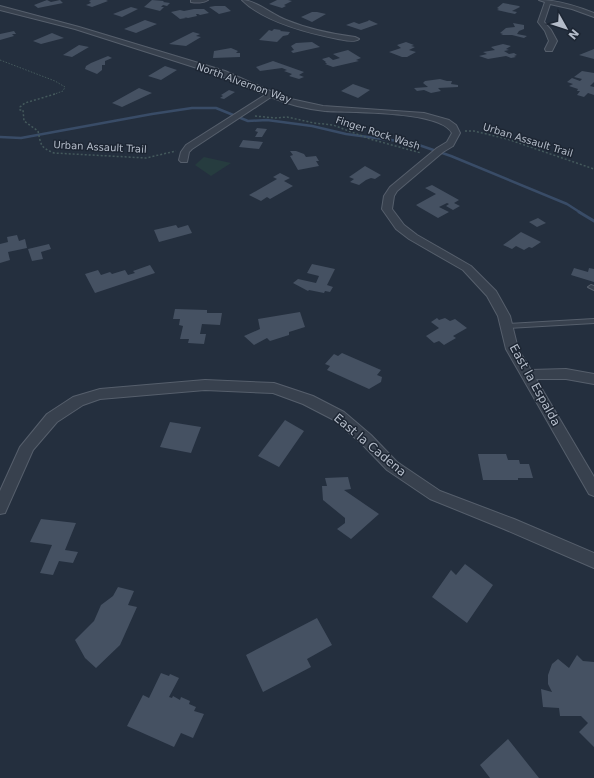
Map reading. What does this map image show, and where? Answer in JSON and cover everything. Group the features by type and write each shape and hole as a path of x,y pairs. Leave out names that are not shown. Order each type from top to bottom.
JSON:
{"street":[{"path":"193,1 205,0"},
{"path":"245,0 268,15 294,25 334,37 355,39"},
{"path":"549,49 553,41 548,30 541,22 545,1 574,7 594,15"},
{"name":"North Alvernon Way","path":"0,8 78,28 222,74 271,94 298,103 323,108 424,115 446,122 453,127 456,133"},
{"path":"184,160 185,152 187,150 271,94"},
{"name":"East la Espalda","path":"456,133 450,144 440,150 393,189 389,196 387,209 394,221 413,237 467,268 492,294 504,316 512,349 594,490"},
{"path":"528,375 566,374 594,379"},
{"name":"East la Cadena","path":"0,508 27,447 52,418 78,401 100,394 205,385 274,388 308,400 339,416 366,439 392,466 435,495 509,524 594,561"}],"lane":[{"path":"507,326 594,321"}],"path":[{"name":"Urban Assault Trail","path":"0,60 8,62 22,70 55,81 65,87 63,91 26,103 20,107 20,110 23,110 24,120 38,131 41,145 48,152 84,156 146,158 170,151 187,150"},
{"name":"Finger Rock Wash","path":"254,115 275,118 287,117 314,123 333,125 370,139 408,149 431,158"},
{"name":"Urban Assault Trail","path":"456,133 470,130 483,133 549,153 594,169"}],"green space":[{"path":"204,157 231,163 211,176 195,165"}],"building":[{"path":"47,0 51,2 60,0 63,3 38,8 34,5"},
{"path":"152,0 170,3 167,6 163,5 161,7 164,7 160,11 144,7"},
{"path":"277,0 292,1 284,5 286,6 282,8 269,4"},
{"path":"89,1 108,1 92,7 86,5 91,3"},
{"path":"503,3 520,7 512,11 517,12 515,14 497,10 499,9 497,8"},
{"path":"225,6 231,11 219,14 209,7"},
{"path":"131,7 138,9 122,17 113,14"},
{"path":"204,9 209,13 200,15 196,14 197,16 188,18 184,17 186,18 180,19 171,12 180,10 184,11"},
{"path":"312,12 326,14 312,22 301,17"},
{"path":"145,20 157,24 136,33 124,29"},
{"path":"369,20 378,24 361,30 346,25 354,22 359,24"},
{"path":"513,23 524,25 524,29 519,31 517,34 527,36 524,38 512,35 501,35 503,34 500,33 506,28 515,27"},
{"path":"274,29 290,32 277,42 259,40 269,30 272,31"},
{"path":"14,31 16,34 12,34 14,36 0,40 0,34"},
{"path":"193,32 200,34 196,36 201,37 186,46 169,44"},
{"path":"52,33 64,38 41,44 33,41"},
{"path":"312,42 320,47 293,53 291,51 294,50 291,46 296,43"},
{"path":"406,42 414,45 411,46 415,47 409,50 416,52 407,57 402,57 389,52 401,48 397,45"},
{"path":"503,44 511,46 506,49 509,50 504,51 509,54 514,53 517,55 514,56 516,57 511,58 506,56 488,59 479,56 487,54 483,52 495,50 491,47"},
{"path":"79,45 89,47 72,57 63,55"},
{"path":"231,48 238,51 236,53 240,53 240,57 213,58 214,51"},
{"path":"594,49 594,59 579,55"},
{"path":"348,50 361,58 356,60 359,61 333,67 325,64 327,64 322,59 329,57 333,60 340,58 333,54"},
{"path":"108,56 112,58 105,61 105,65 102,65 102,70 97,74 85,69 86,66 91,63"},
{"path":"273,61 304,72 299,75 304,77 299,79 289,76 292,74 284,71 287,70 282,68 260,71 256,67"},
{"path":"165,66 177,70 161,80 148,76"},
{"path":"582,71 594,73 594,82 590,86 594,87 594,95 588,93 584,97 577,95 580,91 577,91 578,89 569,86 573,84 567,82 572,78 580,81 582,79 574,77"},
{"path":"440,79 452,81 451,84 458,85 458,87 438,88 441,91 431,93 424,90 417,91 414,88 428,87 423,83 425,81"},
{"path":"353,84 370,90 358,98 341,91"},
{"path":"139,88 152,93 122,107 112,103"},
{"path":"229,90 235,92 224,99 220,98 223,96 221,95"},
{"path":"257,128 267,129 262,137 255,137 258,132 255,131"},
{"path":"243,140 263,142 259,149 239,147"},
{"path":"290,151 296,151 304,154 306,157 316,156 319,161 316,161 319,166 298,170 290,156 293,155"},
{"path":"365,166 381,175 375,179 371,178 366,180 359,185 350,182 354,179 349,177"},
{"path":"280,173 290,178 284,181 293,186 270,199 267,197 261,201 249,195 277,179 273,177"},
{"path":"432,185 459,200 454,203 460,206 453,210 446,206 449,204 447,203 439,207 449,212 438,218 416,205 436,194 425,188"},
{"path":"538,218 546,223 537,227 529,222"},
{"path":"176,225 178,228 188,225 192,233 159,242 154,230"},
{"path":"521,232 541,242 532,248 529,247 524,250 516,246 512,249 503,245"},
{"path":"17,235 19,241 25,239 27,248 8,252 10,260 0,263 0,244 8,242 7,237"},
{"path":"49,244 51,249 41,252 43,259 32,261 28,249"},
{"path":"312,264 335,269 327,285 333,287 330,292 325,291 324,293 308,291 293,283 298,279 316,283 319,276 307,273"},
{"path":"150,265 155,273 95,293 85,274 98,270 101,275 110,272 112,274 125,270 128,275 135,273 133,271"},
{"path":"574,268 588,272 589,268 594,269 594,282 571,275"},
{"path":"175,309 207,310 207,313 222,313 220,325 202,324 200,334 206,334 204,344 188,343 189,339 180,339 183,326 179,325 180,319 173,319"},
{"path":"300,312 305,327 289,332 289,335 270,341 267,338 254,345 244,336 260,329 258,319"},
{"path":"437,318 439,320 445,318 450,321 455,319 467,328 453,336 456,338 444,345 439,341 434,343 426,336 439,328 431,322"},
{"path":"342,353 381,370 377,375 382,377 381,382 369,389 327,370 330,366 325,364 334,354 338,356"},
{"path":"285,420 304,431 279,467 258,456"},
{"path":"170,422 201,427 191,453 160,447"},
{"path":"478,454 506,454 508,460 519,460 520,464 529,464 533,478 518,478 518,480 483,480"},
{"path":"348,477 351,489 344,490 379,514 351,539 337,529 345,523 345,518 323,500 322,486 327,486 325,478"},
{"path":"41,519 76,523 65,550 78,552 73,563 59,561 53,575 40,573 52,545 30,542"},
{"path":"465,564 493,585 467,623 432,597 451,570 456,575"},
{"path":"118,587 134,591 128,605 137,607 120,645 96,668 85,658 75,640 94,621 101,605 113,596"},
{"path":"317,618 332,645 307,659 311,667 263,692 246,655"},
{"path":"577,655 583,661 594,662 594,747 579,732 588,723 581,716 560,716 559,708 543,707 541,689 552,692 548,684 548,675 552,664 558,659 569,668"},
{"path":"161,673 169,676 170,674 179,678 169,697 172,698 173,696 180,700 181,697 190,701 189,704 196,707 194,711 204,714 193,738 181,733 174,747 127,726 143,695 149,698"},
{"path":"508,739 539,778 490,778 480,765"}],"waterway":[{"path":"0,137 21,138 152,114 192,108 216,108 248,121 267,120 312,126 346,134 413,143 451,156 567,204 581,213"},
{"path":"579,212 594,221"}]}
